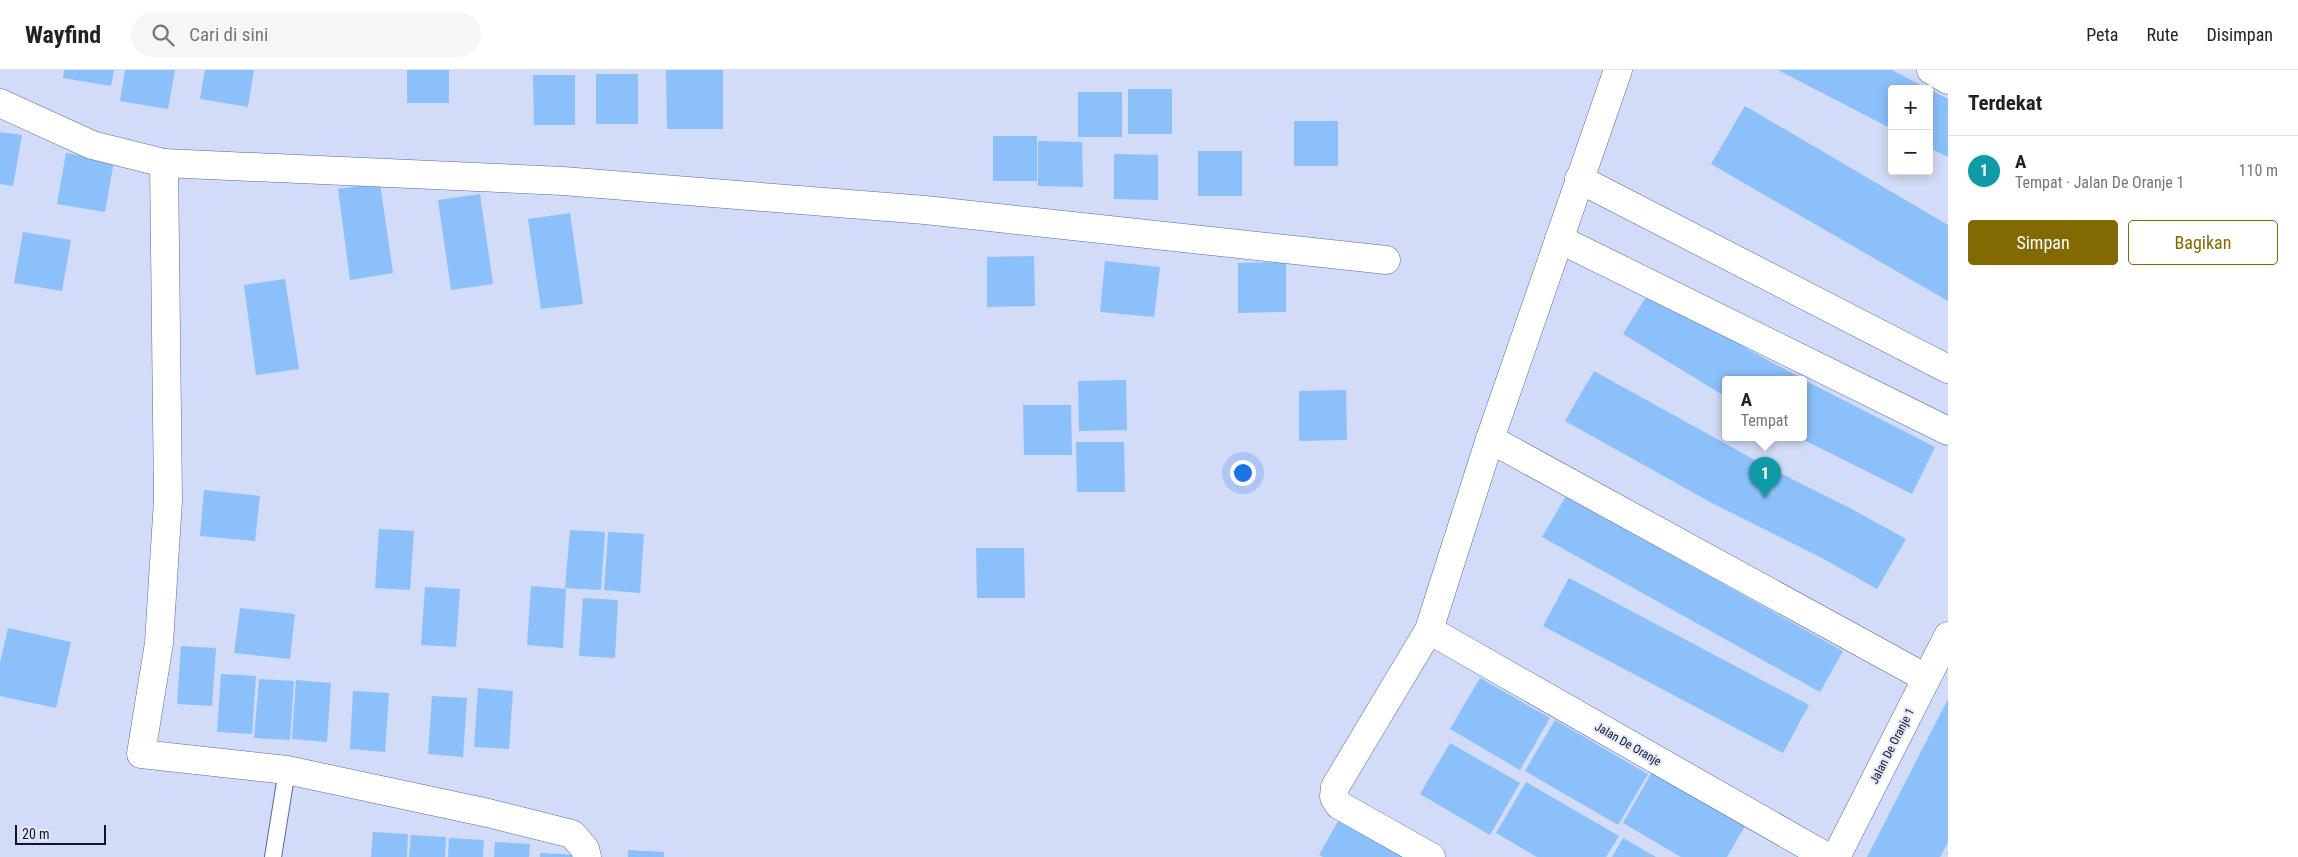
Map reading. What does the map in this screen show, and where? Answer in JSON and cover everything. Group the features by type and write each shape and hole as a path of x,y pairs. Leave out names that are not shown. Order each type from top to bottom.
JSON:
{"street":[{"path":"1431,857 1339,805 1334,796 1335,788 1429,630 1490,439 1618,70"},
{"path":"1931,70 1948,80"},
{"path":"0,103 92,145 164,163 563,181 876,206 1386,260"},
{"path":"164,163 168,500 159,643 141,754 287,770 488,812 572,834 585,849 587,857"},
{"path":"1579,179 1948,369"},
{"path":"1559,239 1948,431"},
{"path":"1490,439 1926,678"},
{"name":"Jalan De Oranje","path":"1429,630 1828,857"},
{"name":"Jalan De Oranje 1","path":"1836,857 1948,636"}],"lane":[{"path":"273,857 287,770"}],"building":[{"path":"64,70 114,70 111,86 63,78"},
{"path":"125,70 175,70 168,109 120,101"},
{"path":"205,70 254,70 248,107 200,99"},
{"path":"407,70 449,70 449,103 407,103"},
{"path":"666,70 723,70 723,129 667,129"},
{"path":"1778,70 1892,70 1920,85 1888,85 1888,127"},
{"path":"596,74 638,74 638,124 596,124"},
{"path":"533,75 575,75 575,125 534,125"},
{"path":"1128,89 1172,89 1172,134 1128,134"},
{"path":"1933,91 1948,99 1948,157 1933,150"},
{"path":"1078,92 1122,92 1122,137 1078,137"},
{"path":"1745,106 1948,225 1948,301 1711,164"},
{"path":"1294,121 1338,121 1338,166 1294,166"},
{"path":"0,132 22,135 13,186 0,184"},
{"path":"993,136 1037,136 1037,181 993,181"},
{"path":"1038,141 1082,142 1083,187 1038,186"},
{"path":"1198,151 1242,151 1242,196 1198,196"},
{"path":"66,153 114,161 105,212 57,204"},
{"path":"1114,154 1158,155 1158,200 1114,199"},
{"path":"380,183 393,273 350,280 338,189"},
{"path":"480,194 493,284 451,290 438,200"},
{"path":"570,213 583,304 541,309 528,219"},
{"path":"23,232 71,240 62,291 14,283"},
{"path":"1034,256 1035,306 987,307 987,257"},
{"path":"1105,261 1160,267 1154,317 1100,312"},
{"path":"1286,262 1286,312 1238,313 1238,263"},
{"path":"285,279 299,369 256,375 244,285"},
{"path":"1651,289 1749,350 1797,376 1722,376 1722,395 1623,334"},
{"path":"1594,371 1762,464 1848,507 1906,539 1877,589 1822,558 1710,502 1565,421"},
{"path":"1126,380 1127,430 1079,431 1078,381"},
{"path":"1807,382 1935,447 1912,494 1806,441"},
{"path":"1346,390 1347,440 1299,441 1299,391"},
{"path":"1023,405 1071,405 1072,455 1024,455"},
{"path":"1076,442 1124,442 1125,492 1077,492"},
{"path":"204,490 260,496 255,541 200,536"},
{"path":"1566,496 1843,651 1820,692 1542,537"},
{"path":"379,529 414,531 410,590 375,588"},
{"path":"570,530 605,532 601,590 565,588"},
{"path":"608,532 644,534 640,593 604,590"},
{"path":"976,548 1024,548 1025,598 977,598"},
{"path":"1569,578 1809,705 1783,753 1543,626"},
{"path":"531,586 566,589 563,648 527,645"},
{"path":"425,587 460,589 456,647 421,645"},
{"path":"583,598 618,600 615,658 579,656"},
{"path":"240,608 295,614 290,659 234,653"},
{"path":"8,628 71,642 56,708 0,696 0,663"},
{"path":"181,646 216,648 212,706 177,704"},
{"path":"221,674 256,676 252,734 217,732"},
{"path":"1480,678 1550,718 1520,770 1450,729"},
{"path":"259,679 294,681 290,740 254,738"},
{"path":"296,680 331,683 327,742 292,739"},
{"path":"478,688 513,691 509,749 474,747"},
{"path":"353,691 389,693 385,752 350,749"},
{"path":"432,696 467,698 463,757 428,754"},
{"path":"1948,699 1948,842 1943,852 1940,857 1867,857"},
{"path":"1555,720 1648,774 1618,825 1525,771"},
{"path":"1450,743 1520,783 1490,835 1420,794"},
{"path":"1652,772 1745,826 1727,857 1681,857 1623,823"},
{"path":"1526,782 1619,836 1606,857 1537,857 1496,833"},
{"path":"1343,812 1420,857 1323,857 1319,855"},
{"path":"373,832 408,834 407,857 371,857"},
{"path":"411,835 446,837 445,857 409,857"},
{"path":"449,838 484,840 483,857 448,857"},
{"path":"1623,838 1647,852 1656,857 1612,857"},
{"path":"495,842 530,844 529,857 494,857"},
{"path":"628,850 664,852 664,857 628,857"},
{"path":"540,853 578,855 578,857 540,857"}],"place":[{"name":"A","path":"1765,498"}]}
